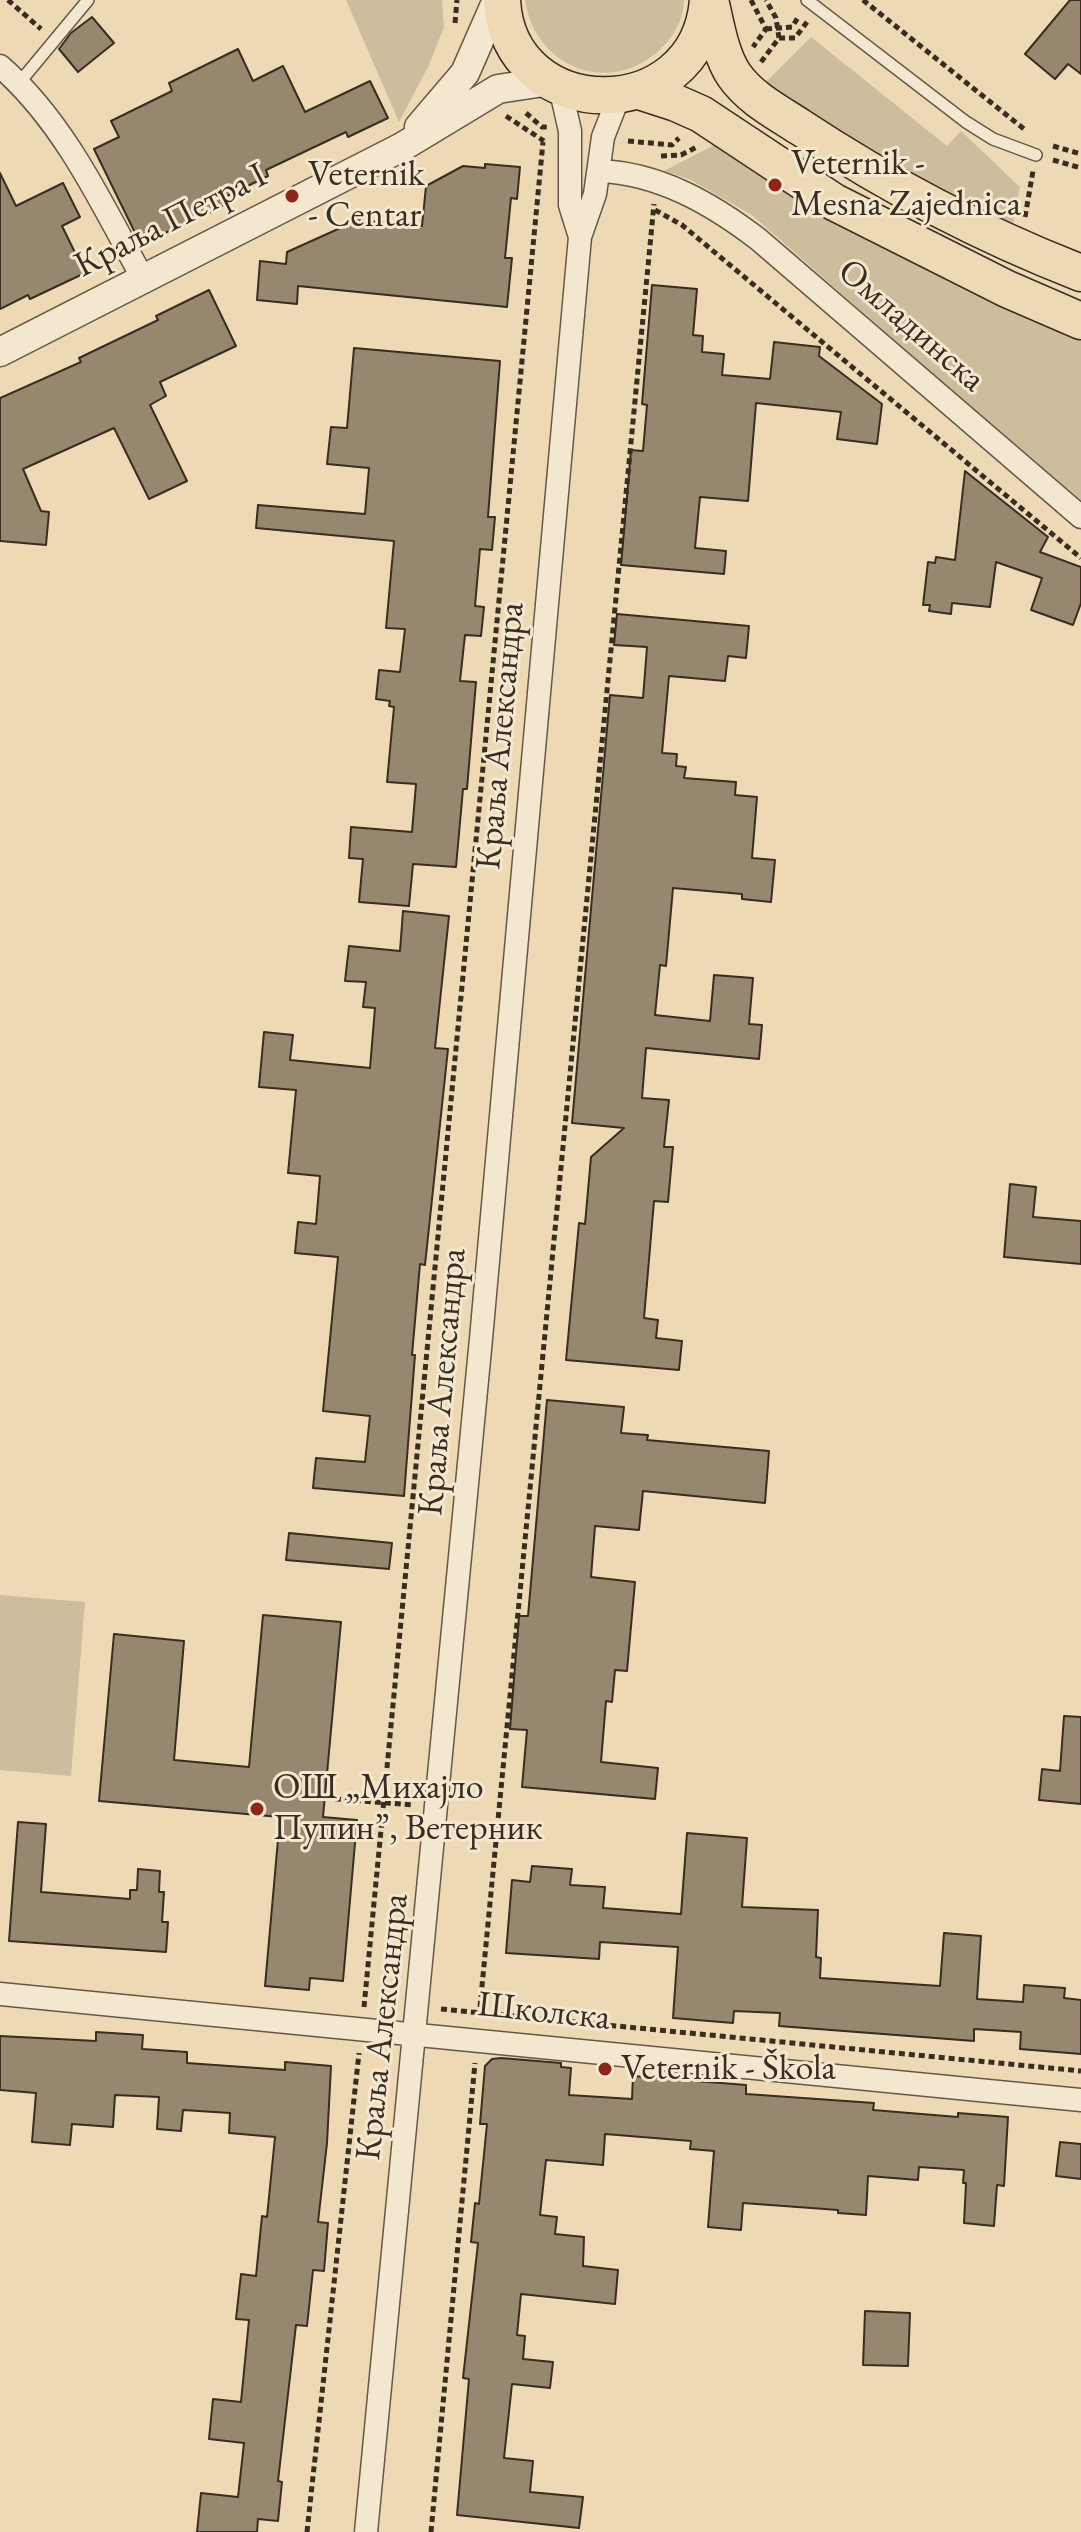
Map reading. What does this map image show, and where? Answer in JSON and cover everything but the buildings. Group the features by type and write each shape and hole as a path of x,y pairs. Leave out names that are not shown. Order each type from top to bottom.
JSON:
{"main road":[{"path":"500,0 507,25 523,57 555,84 589,96 629,94 676,103 701,114 834,202 1007,289 1081,321"},
{"path":"629,94 655,84 684,61 702,30 709,0"},
{"path":"709,0 733,74 756,98 853,162 1020,249 1081,273"}],"street":[{"path":"402,147 465,73 500,0"},
{"path":"0,66 19,83 81,166 143,279"},
{"path":"555,84 570,131 570,205 580,237"},
{"name":"Краља Петра I","path":"0,352 402,147 498,89 555,84"},
{"path":"580,237 591,210 603,137 629,94"},
{"name":"Омладинска","path":"599,171 627,172 686,193 758,239 1081,517"},
{"name":"Краља Александра","path":"366,2532 417,2033 580,237"},
{"name":"Школска","path":"0,1994 1081,2100"}],"lane":[{"path":"19,83 88,0"},
{"path":"808,1 966,122 993,139 1036,155"}],"path":[{"path":"8,0 54,40"},
{"path":"766,0 776,18 779,38"},
{"path":"863,0 1028,132"},
{"path":"766,29 792,27 808,1"},
{"path":"307,2532 364,2002 543,141"},
{"path":"1040,142 1081,154"},
{"path":"1020,249 1036,155 1081,168"},
{"path":"431,2532 658,156"},
{"path":"654,209 682,225 1081,558"},
{"path":"325,1798 438,1807"},
{"path":"364,2002 1081,2071"}],"shaded area":[{"path":"346,0 442,0 444,27 429,65 399,122"},
{"path":"525,0 684,0 675,32 669,40 649,58 628,69 605,73 583,70 563,61 545,46 532,25"},
{"path":"811,37 947,146 961,131 1020,187 1012,230 900,172 764,84"},
{"path":"720,142 1081,336 1081,504 752,215 689,179 664,171"},
{"path":"0,1595 85,1602 71,1776 0,1770"}],"place":[{"name":"Veternik - Mesna Zajednica","path":"775,185"},
{"name":"Veternik - Centar","path":"292,196"},
{"name":"ОШ „Михајло Пупин”, Ветерник","path":"257,1809"},
{"name":"Veternik - Škola","path":"605,2069"}]}
